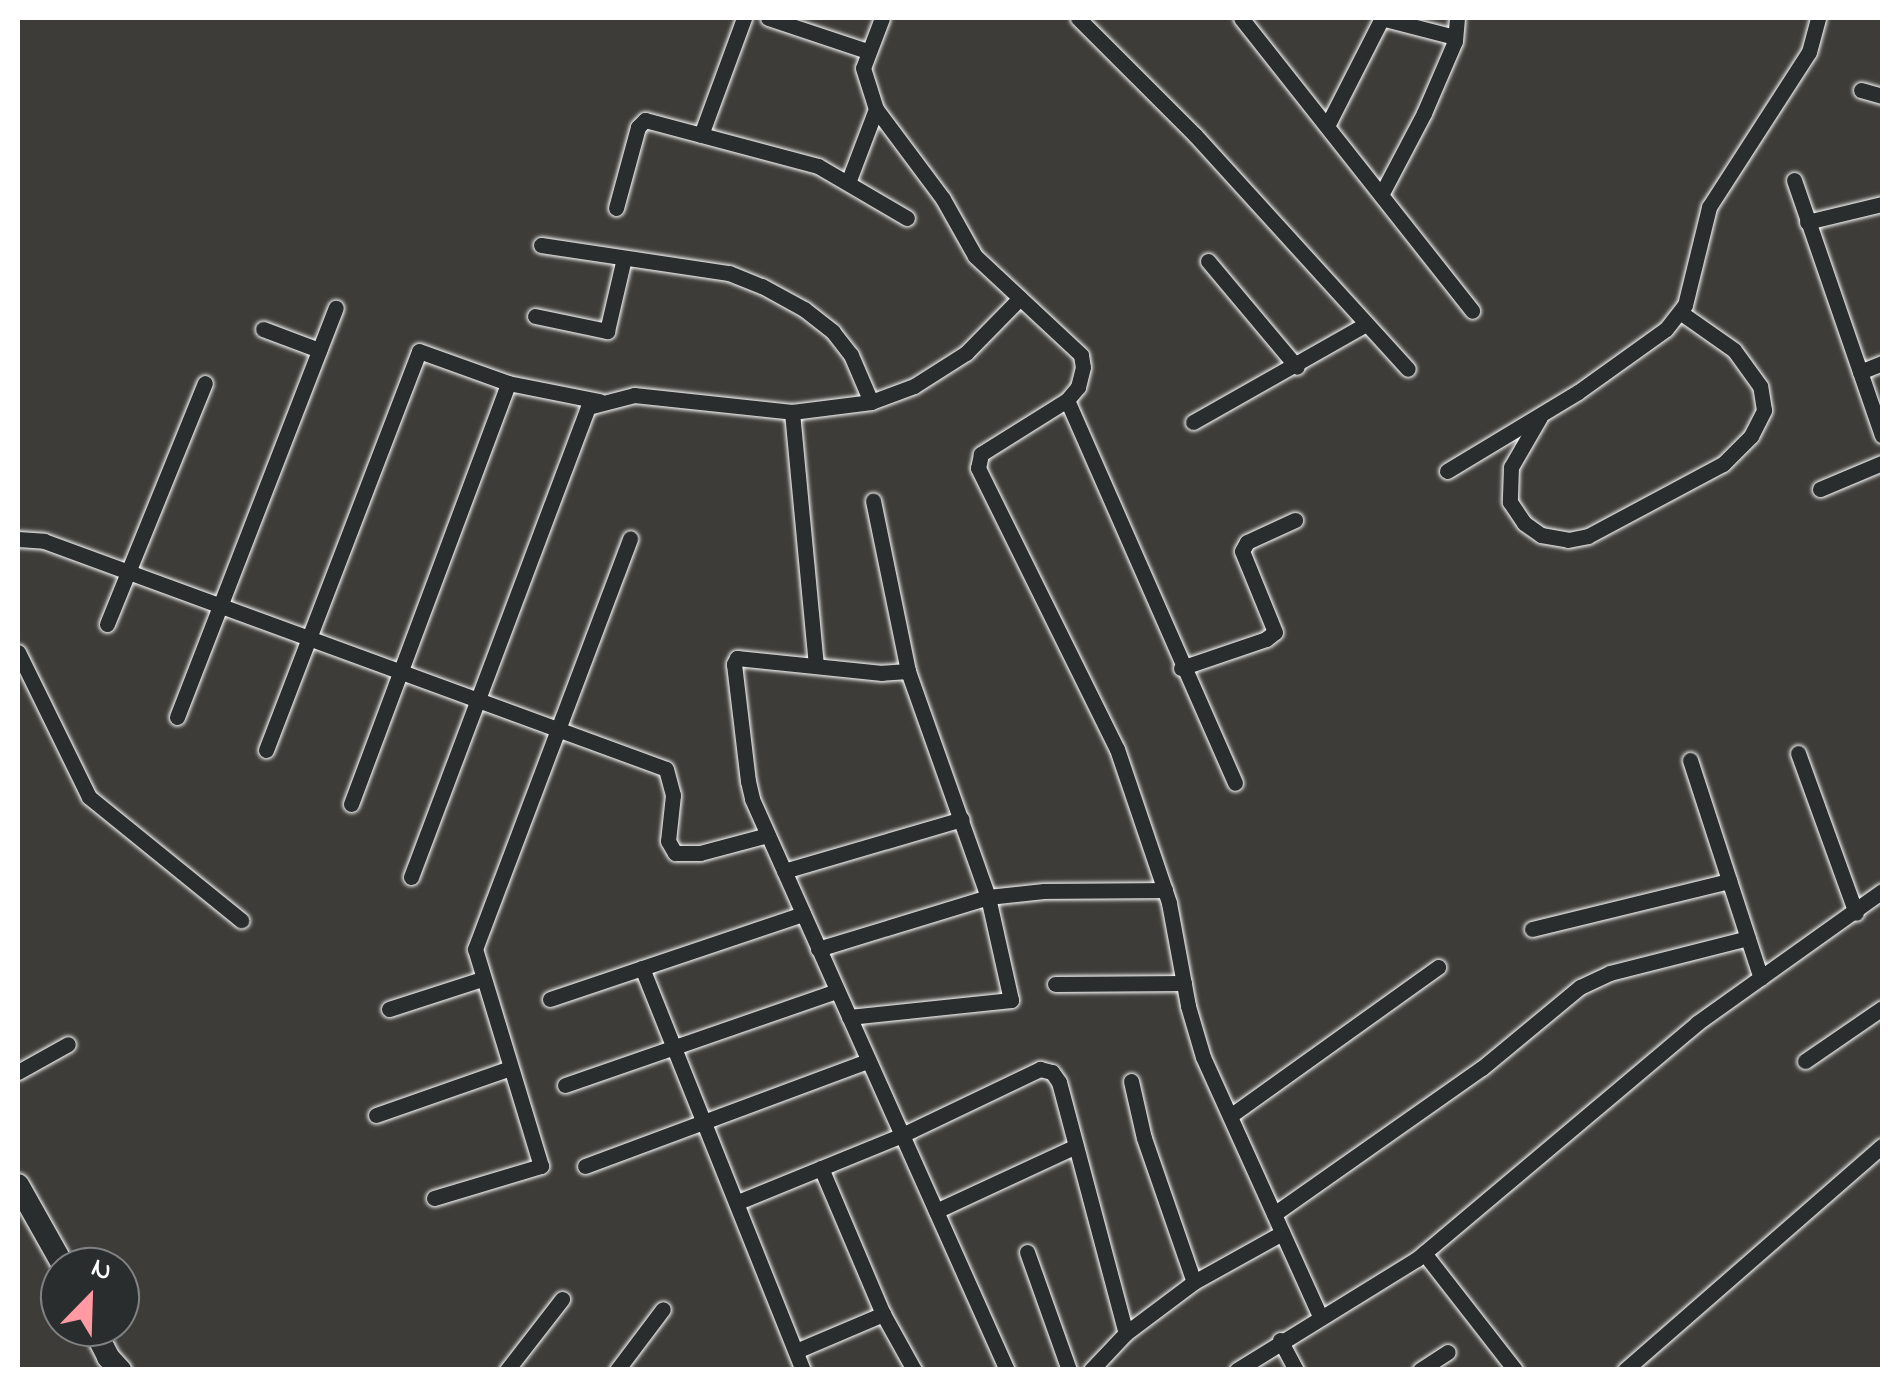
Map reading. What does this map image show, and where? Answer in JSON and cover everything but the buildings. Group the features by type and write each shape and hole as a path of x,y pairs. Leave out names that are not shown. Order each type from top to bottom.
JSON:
{"street":[{"path":"700,135 744,18"},
{"path":"768,18 867,50"},
{"path":"882,18 863,68 876,109 942,200 975,256 1081,355 1083,367 1078,386 1067,400 981,454 978,468 1118,749 1165,890 1203,1057 1320,1316"},
{"path":"1078,18 1195,135 1408,369"},
{"path":"1241,18 1472,311"},
{"path":"1327,126 1382,18 1455,37"},
{"path":"1381,195 1424,112 1455,37 1457,18"},
{"path":"1447,471 1542,414 1666,329 1680,312 1698,266 1709,208 1809,52 1818,18"},
{"path":"1861,90 1882,96"},
{"path":"849,180 876,109"},
{"path":"616,208 638,128 645,120 818,166 849,180 907,218"},
{"path":"1794,180 1882,435"},
{"path":"1807,222 1882,204"},
{"path":"540,246 729,274 804,309 834,332 851,355 871,402"},
{"path":"535,316 607,331 624,258"},
{"path":"1208,261 1297,367"},
{"path":"266,750 419,352 508,382 598,401 634,395 792,412 871,402 914,386 966,353 1020,298"},
{"path":"177,717 336,308"},
{"path":"1542,414 1511,467 1510,502 1524,523 1541,535 1568,540 1588,536 1723,464 1751,436 1758,423 1764,410 1760,386 1734,350 1680,312"},
{"path":"1193,422 1297,367 1366,324"},
{"path":"263,329 319,350"},
{"path":"1860,372 1882,363"},
{"path":"351,804 508,382"},
{"path":"107,624 205,383"},
{"path":"1067,400 1235,783"},
{"path":"411,876 588,407 598,401"},
{"path":"792,412 816,665"},
{"path":"1820,489 1882,463"},
{"path":"849,1017 1011,1000 988,898 908,670 872,502"},
{"path":"1182,668 1266,639 1275,632 1242,551 1247,542 1295,520"},
{"path":"434,1198 541,1166 475,949 630,538"},
{"path":"18,539 44,541 666,769 672,795 668,841 674,852 700,853 768,835"},
{"path":"18,652 89,797 241,920"},
{"path":"908,670 882,673 744,656 734,664 748,781 768,835 1007,1370"},
{"path":"1798,753 1856,913"},
{"path":"1690,760 1761,978"},
{"path":"784,871 962,820"},
{"path":"1532,929 1729,881"},
{"path":"818,949 988,898 1044,891 1165,890"},
{"path":"1237,1370 1424,1253 1697,1023 1882,891"},
{"path":"550,999 802,914"},
{"path":"1274,1214 1482,1068 1580,988 1610,973 1748,938"},
{"path":"1230,1116 1438,967"},
{"path":"642,968 803,1370"},
{"path":"388,1010 482,979"},
{"path":"1055,984 1184,983"},
{"path":"565,1084 838,991"},
{"path":"1805,1061 1882,1008"},
{"path":"18,1072 68,1044"},
{"path":"585,1166 706,1124 868,1060"},
{"path":"376,1115 510,1068"},
{"path":"738,1202 902,1135 1040,1069 1052,1072 1059,1082 1126,1333"},
{"path":"1131,1081 1144,1138 1194,1282"},
{"path":"936,1211 1076,1146"},
{"path":"1625,1370 1882,1146"},
{"path":"822,1168 882,1314 914,1370"},
{"path":"18,1186 53,1247"},
{"path":"1090,1370 1126,1333 1194,1282 1282,1233"},
{"path":"1027,1252 1069,1370"},
{"path":"1424,1253 1515,1370"},
{"path":"507,1370 562,1298"},
{"path":"617,1370 663,1310"},
{"path":"796,1351 882,1314"},
{"path":"1280,1340 1296,1370"},
{"path":"103,1347 120,1370"},
{"path":"1420,1370 1448,1352"}]}
